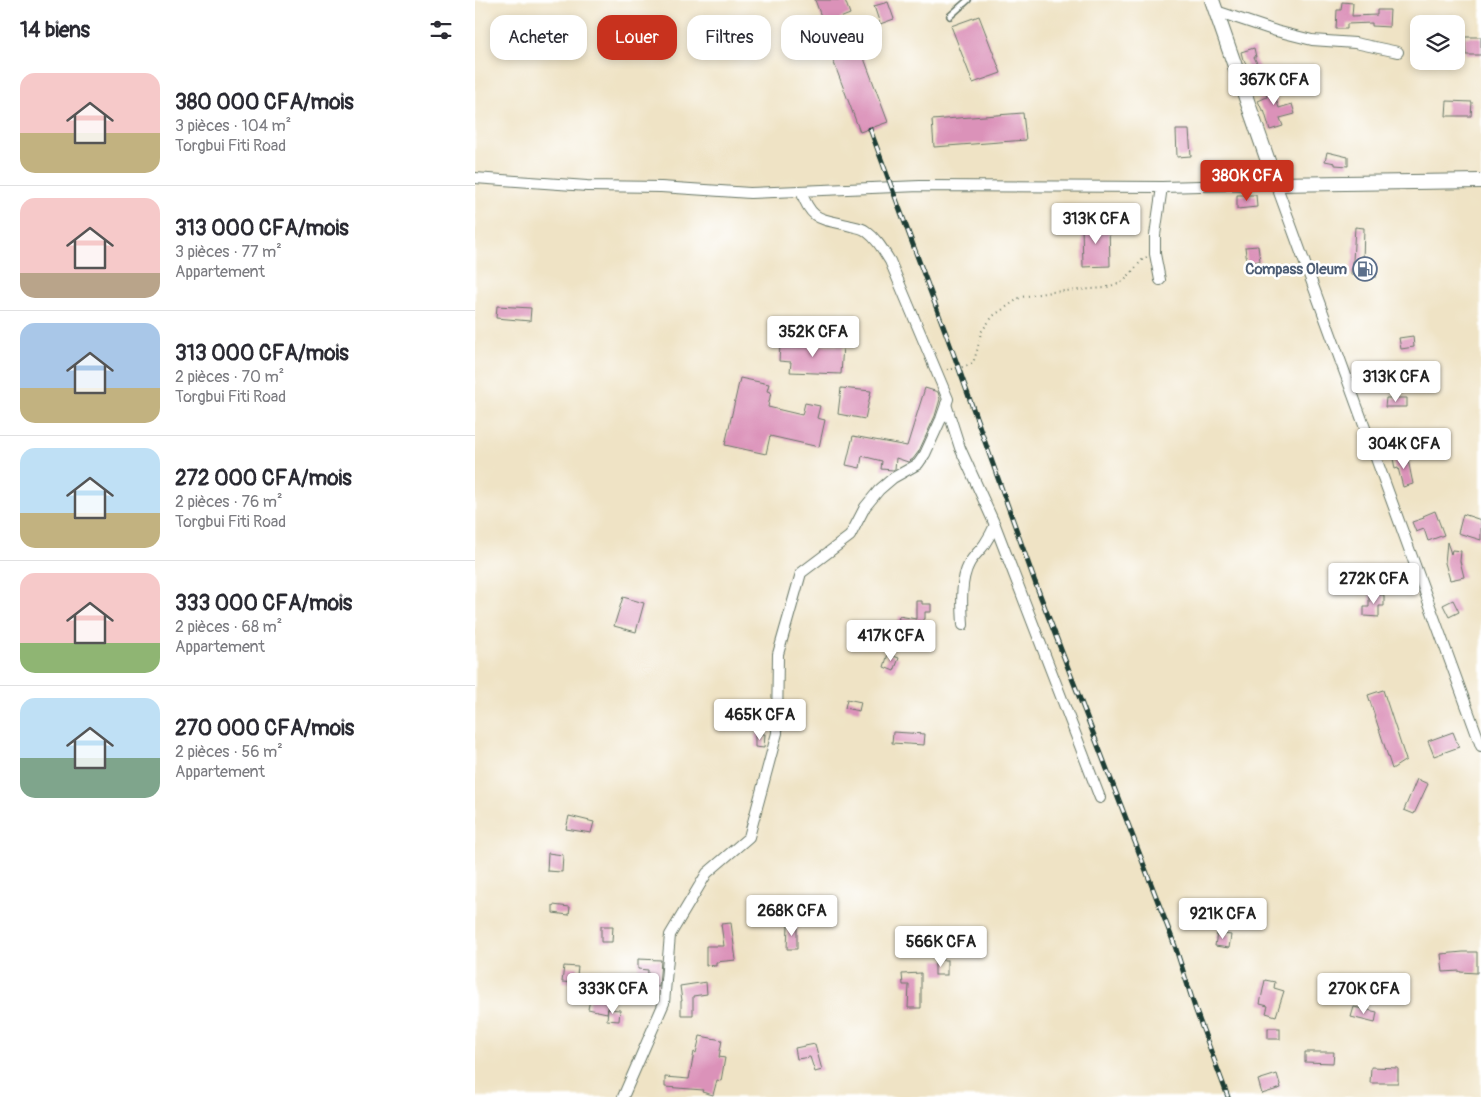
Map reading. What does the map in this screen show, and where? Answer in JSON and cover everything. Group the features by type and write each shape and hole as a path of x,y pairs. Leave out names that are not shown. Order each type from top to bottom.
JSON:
{"street":[{"path":"1214,6 1276,31 1312,40 1355,43 1398,52"},
{"path":"1214,6 1276,184 1481,746"},
{"path":"475,178 587,186 661,187 750,193 920,186 1162,187 1481,181"},
{"path":"1160,280 1155,254 1155,235 1162,187"},
{"path":"623,1097 664,1003 670,935 707,873 749,837 777,733 778,654 801,573 850,536 865,507 879,490 893,478 918,464 925,454 948,399 890,262 878,242 865,229 825,220 813,214 806,206 801,191"},
{"path":"946,404 960,448 995,525 1100,798"},
{"path":"963,625 962,603 964,581 968,566 984,546 995,525"}],"lane":[{"path":"951,16 968,0"}],"path":[{"path":"938,372 973,363 981,332 993,316 1021,297 1051,292 1105,288 1124,281 1143,259 1155,254"}],"building":[{"path":"815,0 845,0 850,14 848,15 820,15"},
{"path":"888,2 894,19 882,23 882,15 877,15 874,6"},
{"path":"1342,2 1353,3 1352,16 1377,15 1377,10 1390,10 1389,27 1372,26 1372,23 1347,24 1347,29 1336,29 1337,10 1341,10"},
{"path":"979,16 1001,73 973,83 951,26"},
{"path":"1465,37 1481,37 1481,55 1466,55"},
{"path":"1254,48 1256,57 1254,57 1260,69 1251,74 1241,52"},
{"path":"833,60 865,60 888,122 860,132"},
{"path":"1267,75 1269,80 1272,79 1279,108 1292,104 1295,114 1280,118 1283,126 1270,130 1264,110 1262,110 1258,101 1267,97 1261,77"},
{"path":"1447,101 1472,102 1471,116 1446,116"},
{"path":"1023,113 1026,140 934,147 932,120"},
{"path":"1176,130 1189,130 1191,156 1177,157"},
{"path":"1327,152 1348,157 1348,166 1335,165 1335,163 1325,161"},
{"path":"1237,195 1256,195 1257,207 1237,209"},
{"path":"1109,224 1110,266 1083,267 1082,225"},
{"path":"1355,227 1364,228 1363,262 1377,263 1376,277 1351,275"},
{"path":"1258,246 1260,261 1247,263 1245,247"},
{"path":"497,306 531,308 530,321 496,318"},
{"path":"1413,336 1414,347 1401,349 1399,338"},
{"path":"792,344 843,346 841,374 790,372 791,362 779,361 780,345 792,346"},
{"path":"1432,367 1436,380 1423,383 1419,370"},
{"path":"740,378 769,384 767,391 771,392 768,407 802,415 805,403 820,406 817,418 825,420 819,447 770,436 766,454 725,445"},
{"path":"841,388 871,391 865,419 838,414"},
{"path":"925,388 938,392 940,399 935,416 919,451 913,459 908,462 896,458 895,469 893,470 881,469 882,461 862,456 860,468 846,465 853,436 907,446"},
{"path":"1386,398 1407,398 1407,407 1385,407"},
{"path":"1407,455 1413,484 1403,487 1398,468 1395,469 1393,458"},
{"path":"1435,511 1444,535 1428,541 1424,529 1416,532 1412,522 1424,518 1423,516"},
{"path":"1463,514 1481,520 1481,540 1458,533"},
{"path":"1447,542 1451,554 1452,550 1461,551 1460,561 1464,577 1450,580 1445,563"},
{"path":"1369,594 1384,595 1384,606 1379,606 1379,617 1364,616 1364,607 1369,607"},
{"path":"623,597 644,603 636,632 614,626"},
{"path":"1453,600 1459,612 1449,617 1443,605"},
{"path":"916,601 922,601 922,604 931,604 931,612 925,612 925,619 923,619 924,635 911,636 910,627 898,624 899,616 916,619"},
{"path":"888,654 899,658 894,671 884,667"},
{"path":"1383,690 1406,760 1392,769 1368,695"},
{"path":"847,699 861,702 859,711 845,708"},
{"path":"893,732 925,734 924,745 892,743"},
{"path":"1453,732 1459,747 1434,756 1428,741"},
{"path":"755,734 765,734 764,748 755,747"},
{"path":"1417,779 1428,784 1414,814 1404,810"},
{"path":"569,816 594,822 591,833 566,829"},
{"path":"548,853 563,855 562,872 547,871"},
{"path":"553,905 570,907 569,915 553,913"},
{"path":"731,923 736,960 716,962 716,966 706,965 706,946 724,946 721,924"},
{"path":"788,925 797,925 797,949 787,949"},
{"path":"601,926 613,926 612,942 601,942"},
{"path":"1217,933 1231,935 1229,948 1215,946"},
{"path":"1477,952 1477,973 1443,972 1441,954"},
{"path":"638,959 661,960 659,987 647,986 648,970 638,969"},
{"path":"935,960 947,960 947,975 935,975"},
{"path":"564,966 578,967 576,983 562,982"},
{"path":"921,973 921,1008 908,1008 909,985 903,985 902,974"},
{"path":"1265,980 1275,982 1274,988 1284,991 1276,1016 1266,1013 1268,1006 1260,1004"},
{"path":"706,982 707,994 693,996 693,1015 681,1015 680,986"},
{"path":"593,987 612,991 607,1013 588,1009"},
{"path":"1354,1007 1377,1012 1375,1023 1351,1017"},
{"path":"608,1009 620,1010 619,1021 607,1020"},
{"path":"1268,1028 1280,1028 1280,1039 1268,1039"},
{"path":"700,1036 722,1040 719,1057 725,1058 721,1081 717,1080 713,1095 702,1092 703,1090 665,1087 665,1077 689,1079 694,1052 696,1053"},
{"path":"815,1044 822,1070 815,1072 810,1057 797,1059 795,1048"},
{"path":"1305,1052 1334,1052 1333,1063 1305,1062"},
{"path":"1371,1067 1398,1068 1398,1083 1370,1083"},
{"path":"1277,1074 1281,1088 1262,1094 1258,1080"}],"railway":[{"path":"870,129 1035,582 1175,946 1196,1011 1228,1097"}],"place":[{"name":"Compass Oleum","path":"1365,269"}]}
